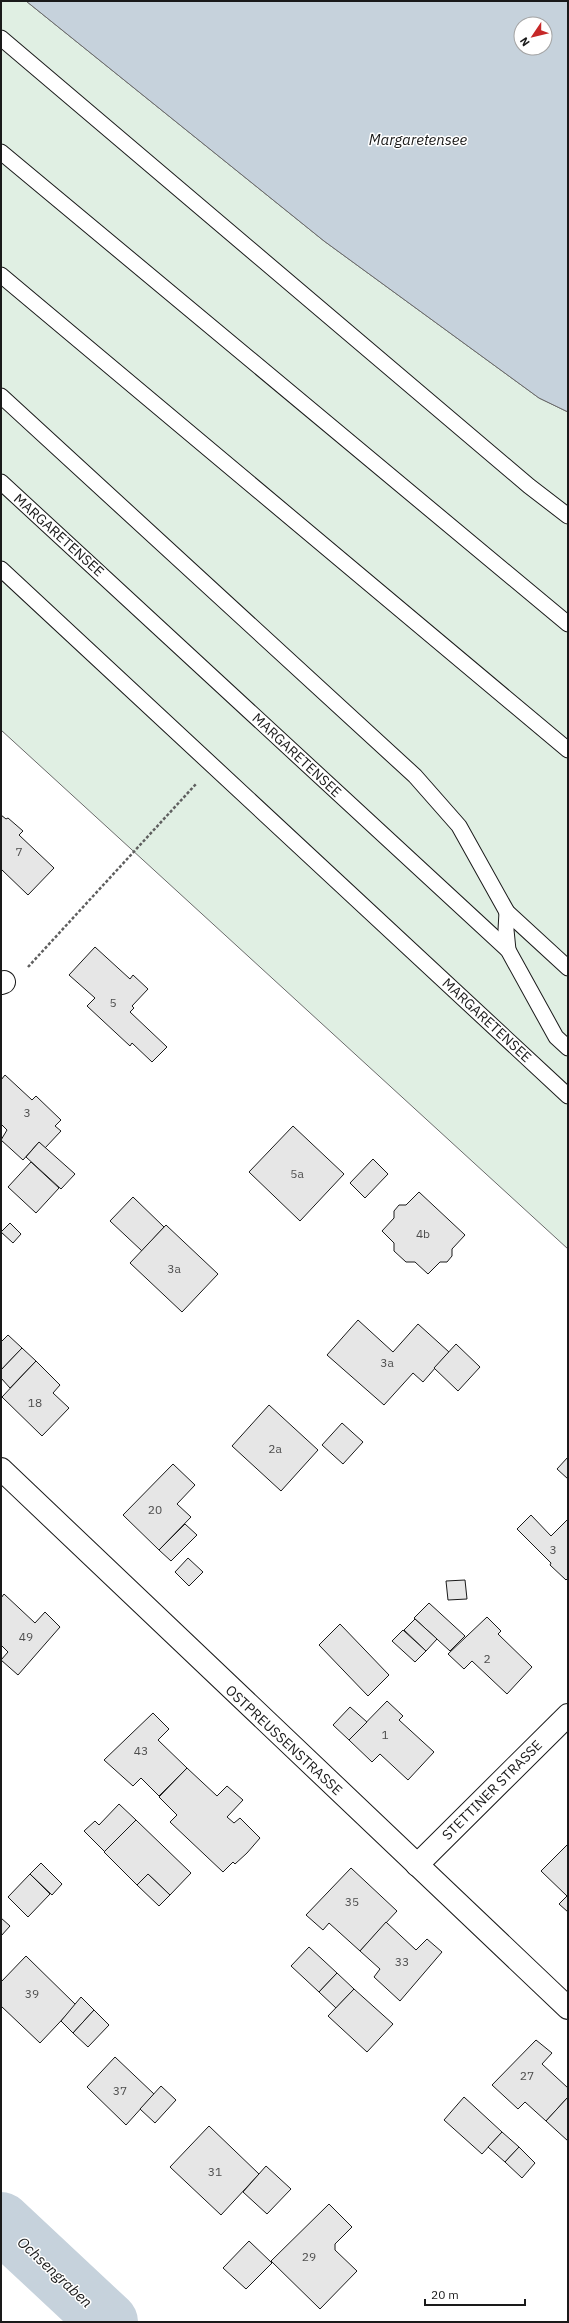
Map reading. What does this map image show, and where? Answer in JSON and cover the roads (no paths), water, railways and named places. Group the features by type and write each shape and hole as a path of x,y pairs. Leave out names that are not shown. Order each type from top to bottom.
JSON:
{"street":[{"name":"OSTPREUSSENSTRASSE","path":"1,1469 568,2008"},
{"name":"STETTINER STRASSE","path":"417,1865 568,1715"}],"lane":[{"path":"1,38 176,184 511,470 568,516"},
{"path":"1,152 568,624"},
{"path":"1,275 568,750"},
{"path":"1,396 415,776 459,826 507,912 568,968"},
{"name":"MARGARETENSEE","path":"1,482 508,950 556,1037 568,1048"},
{"name":"MARGARETENSEE","path":"1,569 568,1096"},
{"path":"507,912 506,930 508,950"}],"water":[{"name":"Margaretensee","path":"26,1 568,1 568,412 539,398 324,241"}],"waterway":[{"name":"Ochsengraben","path":"1,2222 108,2322"}]}
